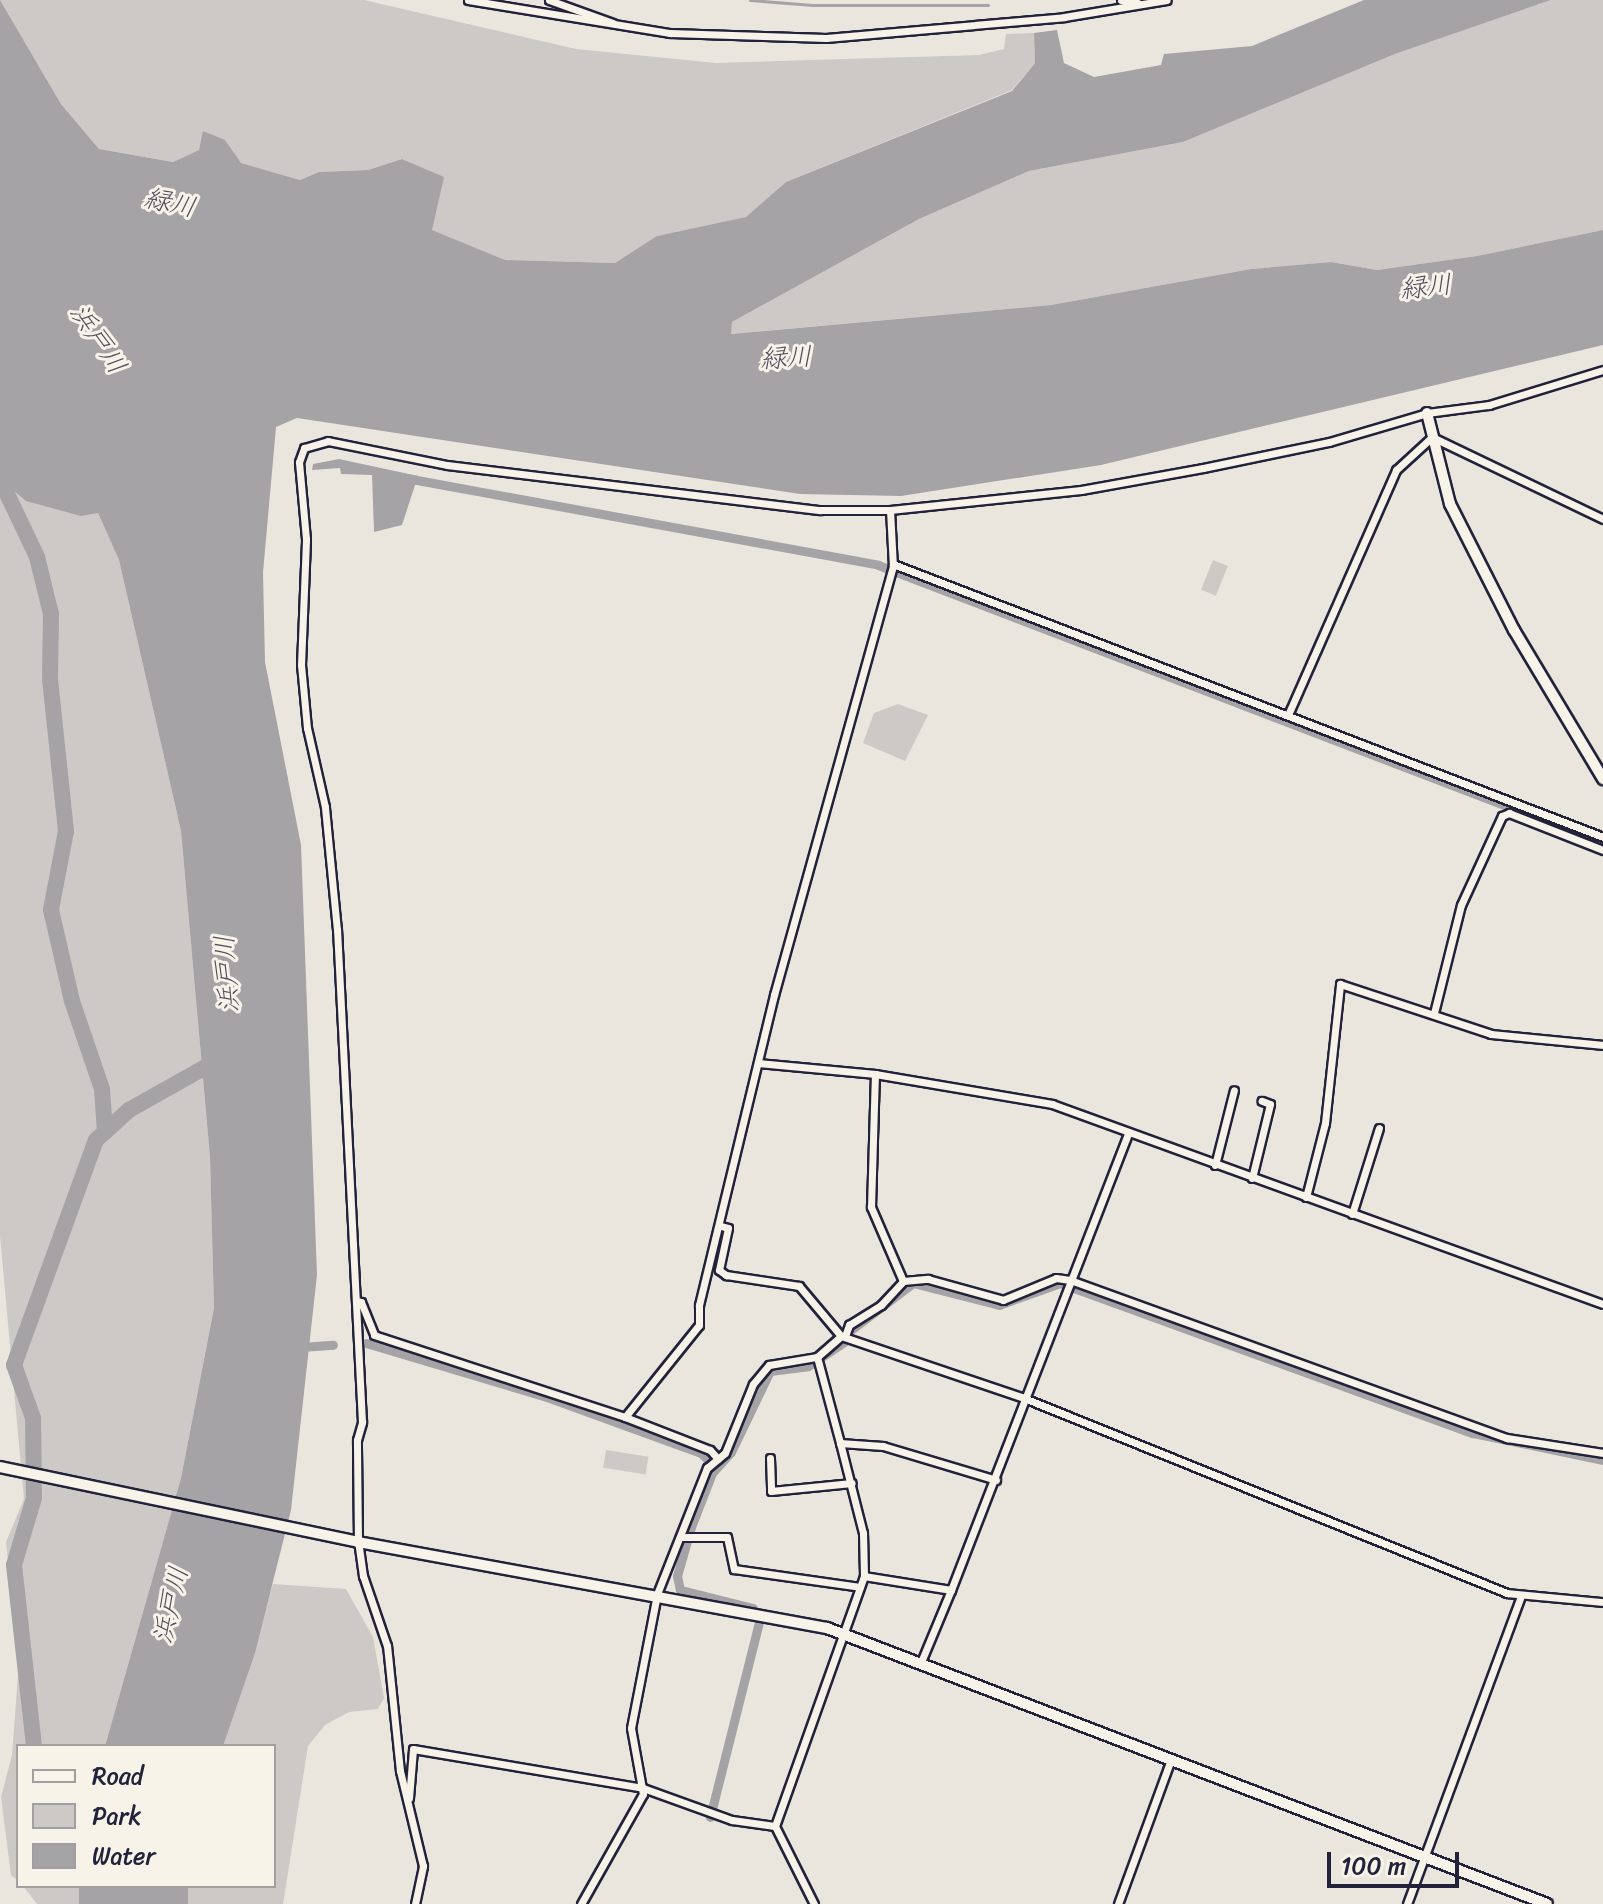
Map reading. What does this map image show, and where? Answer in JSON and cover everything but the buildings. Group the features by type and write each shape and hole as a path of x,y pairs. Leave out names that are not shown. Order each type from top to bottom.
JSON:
{"street":[{"path":"468,0 630,29 826,38 922,33 1167,0"},
{"path":"549,0 630,29"},
{"path":"1121,0 1144,4"},
{"path":"415,1904 423,1866 408,1804 387,1646 352,1541 357,1440 362,1422 333,870 301,665 306,539 299,462 304,448 328,441 462,467 820,510 890,510 1081,490 1188,471 1329,442 1427,413 1489,405 1603,370"},
{"path":"1427,413 1450,504 1514,630 1603,779"},
{"path":"1432,437 1603,519"},
{"path":"1288,715 1396,470 1432,437"},
{"path":"625,1417 698,1329 758,1063 892,569 890,510"},
{"path":"892,569 1288,715 1603,837"},
{"path":"1434,1013 1461,905 1502,816 1509,813 1603,850"},
{"path":"1306,1197 1325,1123 1340,984 1434,1013 1460,1026 1502,1036 1603,1045"},
{"path":"758,1063 875,1074 1052,1104 1603,1304"},
{"path":"875,1074 871,1207 903,1281"},
{"path":"1215,1165 1234,1090"},
{"path":"1252,1178 1270,1104 1262,1101"},
{"path":"1352,1214 1379,1128"},
{"path":"921,1662 996,1480 1024,1398 1129,1132"},
{"path":"721,1226 728,1228 719,1270 726,1275 799,1286 843,1336 1024,1398 1256,1495 1521,1596 1603,1602"},
{"path":"581,1904 643,1788 631,1728 657,1594 687,1538 715,1462 753,1384 769,1365 818,1359 843,1336 849,1325 881,1305 903,1281 928,1279 1003,1300 1056,1278 1507,1438 1603,1453"},
{"path":"356,1301 361,1302 374,1335 625,1417 710,1450 715,1462"},
{"path":"814,1904 775,1826 867,1561 852,1483 818,1359"},
{"path":"840,1443 883,1446 996,1480"},
{"path":"780,1464 770,1462 771,1491 852,1483"},
{"path":"0,1467 352,1541 657,1594 844,1633 1547,1904"},
{"path":"687,1538 727,1537 734,1569 860,1587"},
{"path":"864,1576 951,1590"},
{"path":"1407,1904 1521,1596"},
{"path":"408,1804 413,1749 643,1788 713,1813 775,1826"},
{"path":"1118,1904 1171,1759"}],"green space":[{"path":"0,0 364,0 576,49 716,63 979,55 1004,49 1006,34 1034,33 1035,63 1012,90 786,182 747,217 658,236 615,263 505,260 431,230 443,177 402,159 368,170 319,172 300,180 241,163 204,131 199,150 173,162 99,149 61,104"},
{"path":"1551,0 1603,0 1603,230 1477,256 1377,270 1331,262 1251,269 1051,305 730,334 732,322 919,219 1029,171 1183,142 1395,54"},
{"path":"0,382 98,513 119,560 181,831 210,1157 214,1308 181,1478 106,1744 16,1744 16,1879 11,1875 1,1797 12,1755 19,1662 6,1542 24,1499 0,1236 0,479 25,499"},
{"path":"1213,560 1228,566 1216,596 1201,590"},
{"path":"898,704 928,715 905,761 863,743 874,713"},
{"path":"606,1450 648,1457 646,1475 603,1468"},
{"path":"273,1584 346,1589 373,1637 384,1698 378,1709 349,1712 325,1725 308,1746 283,1904 188,1904 188,1888 276,1888 276,1744 224,1744"},
{"path":"25,1888 79,1888 79,1904 37,1904"}],"water":[{"path":"0,0 61,104 99,149 173,162 199,150 203,131 225,140 241,163 300,180 319,172 368,170 402,159 444,177 432,230 505,260 615,263 657,236 746,217 786,182 1012,91 1035,63 1034,33 1057,30 1064,63 1094,77 1161,65 1164,54 1252,46 1364,0 1551,0 1395,54 1183,142 1029,171 919,219 732,322 731,334 1051,305 1251,269 1331,262 1377,270 1477,256 1603,230 1603,345 1101,465 901,496 800,494 297,418 276,427 263,573 265,662 301,845 317,1275 291,1510 255,1653 224,1744 106,1744 181,1478 214,1308 210,1157 181,831 119,560 98,513 81,516 26,501 0,479"},
{"path":"339,459 418,476 402,525 374,532 372,475 341,474 340,468 312,470 313,464"},
{"path":"79,1888 188,1888 188,1904 79,1904"}],"waterway":[{"path":"750,0 813,5 988,5"},
{"path":"406,478 878,565 1603,843"},
{"path":"0,479 37,557 51,614 50,679 66,831 51,910 72,1001 102,1089 105,1132"},
{"path":"34,1744 14,1565 34,1498 33,1418 14,1365 96,1140 129,1110 218,1060"},
{"path":"851,1330 913,1283 999,1305 1060,1283 1473,1433 1603,1460"},
{"path":"753,1608 680,1590 677,1576 691,1527 712,1473 731,1452 770,1371 808,1366 844,1342"},
{"path":"366,1343 544,1396 701,1453 716,1468"},
{"path":"301,1347 333,1345"},
{"path":"710,1817 759,1622"}],"water label":[{"name":"緑川","path":"170,203"},
{"name":"緑川","path":"1426,287"},
{"name":"浜戸川","path":"98,339"},
{"name":"緑川","path":"786,358"},
{"name":"浜戸川","path":"227,974"},
{"name":"浜戸川","path":"171,1605"}]}
